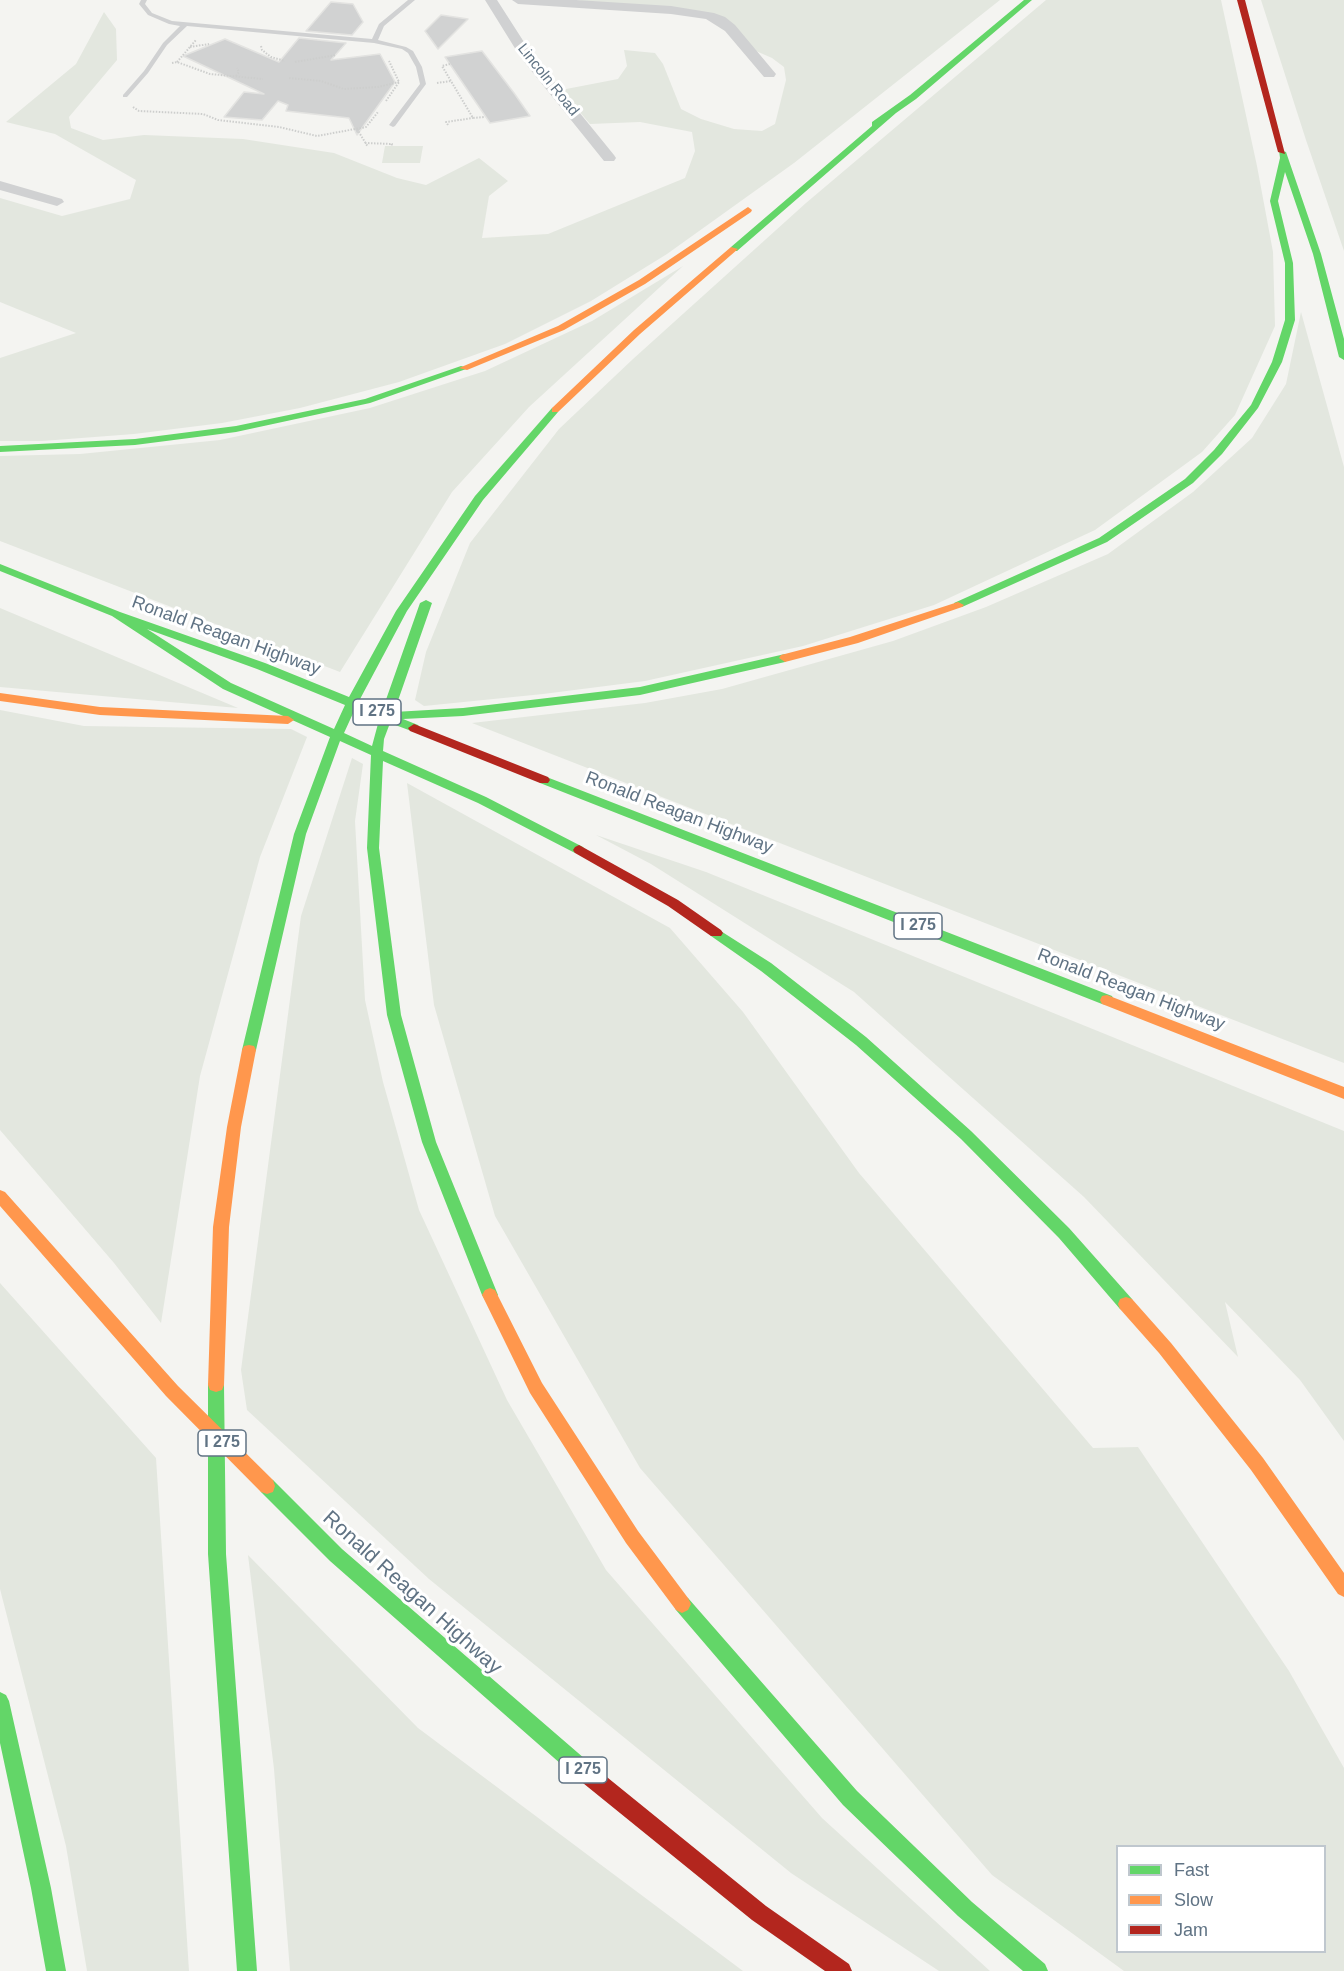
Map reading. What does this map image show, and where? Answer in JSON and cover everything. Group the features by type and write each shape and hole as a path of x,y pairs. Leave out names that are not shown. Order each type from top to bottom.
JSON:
{"highway":[{"path":"247,1971 217,1554 216,1345 221,1227 234,1127 273,940 300,834 320,777 358,690 402,611 479,498 546,419 637,332 892,113 1028,0"},
{"path":"1241,0 1284,158 1317,254 1344,357"},
{"path":"796,177 892,113"},
{"path":"0,697 100,711 243,719 342,718 463,712 640,691 847,642 954,607 1103,540 1189,481 1243,423 1263,392 1285,339 1292,302 1288,262 1274,201 1284,158"},
{"path":"0,449 135,442 236,429 367,401 514,350 591,312 672,263 757,204"},
{"path":"446,544 378,739 373,848 394,1015 429,1142 480,1273 536,1388 632,1537 687,1611 850,1798 965,1909 1038,1971"},
{"name":"Ronald Reagan Highway","path":"0,567 116,614 261,666 1344,1093"},
{"path":"116,614 227,686 406,764 482,800 589,855 673,903 766,968 861,1041 966,1135 1064,1233 1165,1348 1257,1464 1344,1588"},
{"name":"Ronald Reagan Highway","path":"0,1196 112,1326 172,1391 336,1555 593,1779 759,1913 842,1971"},
{"path":"0,1701 39,1876 56,1971"}],"street":[{"name":"Lincoln Road","path":"491,0 526,55 609,158"},
{"path":"518,0 702,14 720,20 770,74"},
{"path":"0,185 57,202"}],"lane":[{"path":"144,0 142,4 150,14 164,21 184,25 374,41 396,45 411,51 419,67 423,84 393,125"},
{"path":"374,41 381,25 412,0"},
{"path":"125,96 146,72 165,44 184,25"}],"path":[{"path":"165,44 198,47 212,42"},
{"path":"295,62 335,56 340,52"},
{"path":"384,53 399,82"},
{"path":"166,64 177,62 210,74 262,79"},
{"path":"450,64 442,66 473,118"},
{"path":"235,77 239,72 237,68"},
{"path":"289,78 321,81 344,89 378,87 399,82"},
{"path":"433,84 451,81"},
{"path":"130,104 139,111 190,112 218,120 279,127 317,136 357,129 370,122 399,82"},
{"path":"448,125 446,122 485,117"},
{"path":"238,122 242,118"},
{"path":"357,129 368,147"},
{"path":"365,142 392,144 391,146"}],"shaded area":[{"path":"573,0 1000,0 794,163 667,254 591,301 505,344 399,382 300,408 222,423 134,434 42,441 0,441 0,358 76,333 0,302 0,198 62,216 130,199 136,180 55,134 6,122 76,64 104,12 116,29 117,60 69,117 71,128 103,140 144,135 243,139 334,153 397,178 426,185 479,158 508,181 489,196 482,238 548,234 685,178 695,151 692,132 640,122 590,124 561,90 618,79 627,66 624,50 655,53 663,64 681,109 701,119 734,129 762,131 775,124 786,80 784,67 772,58 756,51 715,15"},
{"path":"1046,0 1221,0 1273,252 1275,326 1235,415 1202,452 1095,530 934,605 803,646 645,681 424,706 415,700 426,652 470,543 559,429 806,203"},
{"path":"1261,0 1344,0 1344,251 1306,140"},
{"path":"385,146 423,146 420,163 382,163"},
{"path":"683,266 529,407 452,492 340,672 0,541 0,456 80,454 220,440 370,408 485,371 592,321"},
{"path":"1301,312 1344,467 1344,1063 472,723 645,703 722,689 893,641 986,607 1108,554 1193,492 1252,438 1286,384"},
{"path":"0,608 238,708 0,687"},
{"path":"0,710 84,726 291,729 307,737 260,857 200,1076 161,1323 114,1263 0,1130"},
{"path":"352,758 363,764 355,821 365,1000 383,1082 419,1210 507,1400 606,1570 822,1818 990,1971 939,1971 791,1873 429,1579 247,1410 241,1370 301,916"},
{"path":"407,783 670,928 743,1012 859,1173 1093,1448 1138,1447 1289,1671 1344,1768 1344,1971 1124,1971 992,1875 640,1468 495,1216 434,1005"},
{"path":"596,835 706,872 1344,1131 1344,1441 1300,1380 1225,1302 1238,1357 1084,1197 854,992 651,864"},
{"path":"0,1283 156,1458 189,1971 87,1971 66,1846 0,1589"},
{"path":"248,1555 418,1728 743,1971 290,1971 274,1769"}],"building":[{"path":"331,2 353,4 363,22 352,35 306,31"},
{"path":"441,15 468,19 438,49 425,31"},
{"path":"299,38 346,43 331,60 380,54 395,82 357,135 349,118 286,111 288,105 278,101 262,120 224,117 244,92 264,94 183,56 225,39 279,62"},
{"path":"482,51 530,116 490,123 445,57"}],"traffic: fast":[{"path":"875,124 913,97 1028,0"},
{"path":"734,249 892,113"},
{"path":"1282,152 1317,254 1344,357"},
{"path":"958,605 1103,540 1189,481 1218,452 1255,406 1277,362 1290,320 1289,263 1274,201 1284,158"},
{"path":"0,449 135,442 236,429 367,401 464,368"},
{"path":"249,1050 300,834 334,741 358,690 402,611 479,498 555,410"},
{"path":"0,567 116,614 261,666 414,728"},
{"path":"426,603 378,739 373,848 394,1015 429,1142 490,1295"},
{"path":"116,614 227,686 482,800 579,850"},
{"path":"366,717 463,712 640,691 785,658"},
{"path":"544,780 1107,1000"},
{"path":"716,933 766,967 861,1041 966,1135 1064,1233 1126,1304"},
{"path":"216,1385 217,1554 247,1971"},
{"path":"267,1486 336,1555 585,1772"},
{"path":"682,1604 850,1798 965,1909 1038,1971"},
{"path":"0,1701 41,1888 56,1971"}],"traffic: slow":[{"path":"464,368 561,328 642,282 748,210"},
{"path":"555,410 637,332 734,249"},
{"path":"785,658 854,640 958,605"},
{"path":"0,697 100,711 288,720"},
{"path":"1107,1000 1344,1093"},
{"path":"216,1385 221,1227 234,1127 249,1050"},
{"path":"0,1196 172,1391 267,1486"},
{"path":"490,1295 536,1388 632,1537 682,1604"},
{"path":"1126,1304 1165,1348 1257,1464 1344,1588"}],"traffic: jam":[{"path":"1241,0 1282,152"},
{"path":"414,728 544,780"},
{"path":"579,850 673,903 716,933"},
{"path":"585,1772 759,1913 842,1971"}]}
